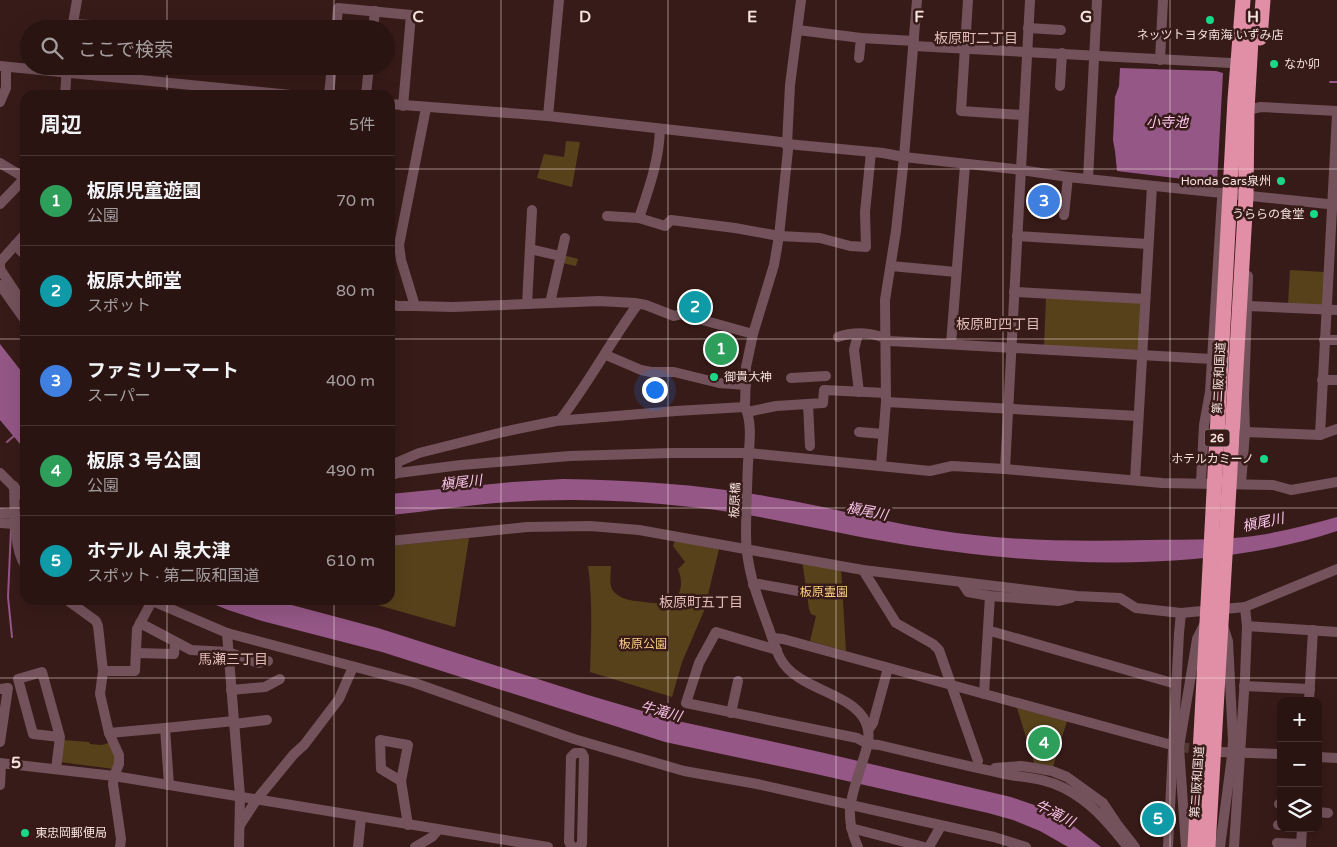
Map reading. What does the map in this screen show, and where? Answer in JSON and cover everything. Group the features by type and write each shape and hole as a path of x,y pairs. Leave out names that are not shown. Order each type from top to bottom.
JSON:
{"highway":[{"name":"第二阪和国道","path":"1208,847 1214,620 1234,260 1230,195 1243,105 1231,63 1234,0"},
{"name":"第二阪和国道","path":"1234,260 1242,241 1246,196 1243,105 1246,32 1243,0"},
{"name":"第二阪和国道","path":"1246,32 1253,0"},
{"name":"26","path":"1243,105 1257,81 1263,0"},
{"name":"第二阪和国道","path":"1194,847 1214,620"}],"street":[{"path":"548,116 559,0"},
{"name":"板原橋","path":"801,0 790,85 788,150 779,236 771,277 753,334 746,366 746,409 749,435 746,537 748,563 753,585 777,650 790,672 805,683 840,698 854,708 862,716 868,730"},
{"path":"881,466 886,398 885,300 904,157 916,0"},
{"path":"968,0 962,111 1023,115"},
{"path":"1005,469 1030,0"},
{"path":"1088,179 1097,0"},
{"path":"1160,60 1163,0"},
{"path":"73,20 76,3"},
{"path":"337,20 338,8 411,15 403,106"},
{"path":"374,20 375,12"},
{"path":"1028,28 1060,30"},
{"path":"798,30 965,48 1231,63"},
{"path":"859,58 861,38"},
{"path":"1060,86 1062,54"},
{"path":"0,102 6,88 3,66 20,67"},
{"path":"65,90 67,75"},
{"path":"119,75 248,90"},
{"path":"330,90 331,75"},
{"path":"367,90 368,75"},
{"path":"395,105 487,110 548,116 871,152 1068,177 1335,205"},
{"path":"1243,105 1337,113 1335,205 1324,340 1320,435"},
{"path":"416,306 401,260 399,245 426,108"},
{"path":"639,218 656,167 660,129"},
{"path":"607,216 639,218 665,226 671,220 779,236 820,238 850,246 866,247 865,212 871,152"},
{"path":"0,163 20,175"},
{"path":"951,344 964,165"},
{"path":"1064,215 1068,177"},
{"path":"0,204 20,183"},
{"path":"1135,480 1152,186"},
{"path":"1201,482 1204,425 1210,392 1222,198 1230,195"},
{"path":"527,304 532,210"},
{"path":"1017,236 1148,244"},
{"path":"550,303 564,238"},
{"path":"20,240 0,262 0,269 20,299"},
{"path":"1241,484 1245,432 1244,397 1248,306 1248,252 1242,241"},
{"path":"15,245 20,250"},
{"path":"530,249 560,256"},
{"path":"891,266 956,272"},
{"path":"0,285 20,313"},
{"path":"1014,292 1145,300"},
{"path":"395,305 453,307 599,301 638,304 674,316 686,313 706,321 753,334"},
{"path":"560,420 575,402 606,355 620,329 638,304"},
{"path":"1248,306 1337,310"},
{"path":"838,337 858,334 882,336 890,341 1212,359"},
{"path":"858,334 854,350 858,392"},
{"path":"1324,340 1337,340"},
{"path":"606,355 641,370 674,372 719,383 746,385"},
{"path":"791,378 826,373 827,390"},
{"path":"1322,380 1337,380"},
{"path":"395,469 398,462 419,453 560,420 823,403 824,390 858,392 886,398 1007,409 1138,416"},
{"path":"808,404 810,446"},
{"path":"1245,432 1320,435 1337,429"},
{"path":"859,432 882,434"},
{"path":"395,474 461,465 570,456 671,452 748,453 930,471 952,466 1162,483 1201,482 1273,485 1291,490 1337,482"},
{"path":"0,473 20,493"},
{"path":"14,486 15,519 20,550"},
{"path":"0,513 15,519"},
{"path":"0,522 15,519"},
{"path":"395,541 527,527 590,526 639,530 863,570 1077,596 1120,598 1136,608 1181,613 1245,607 1337,569"},
{"path":"863,570 896,623 933,644 939,650 978,761"},
{"path":"962,583 968,592 990,596 1059,602 1077,596"},
{"path":"753,585 758,584 794,593"},
{"path":"984,694 990,596"},
{"path":"74,605 96,621 98,626 103,671 100,694 109,733 119,755 119,764 113,784 121,839 120,847"},
{"path":"103,671 135,672 137,629 149,605"},
{"path":"160,605 227,633 412,682 574,739 684,771 850,803 994,837 1026,847"},
{"path":"1220,847 1236,752 1244,686 1245,607"},
{"path":"1168,847 1176,747 1176,684 1181,613"},
{"path":"1186,847 1176,747 1197,639 1214,620 1228,642 1236,752 1234,847"},
{"path":"140,622 191,650 228,652 258,663 268,661"},
{"path":"1246,626 1337,632"},
{"path":"1309,697 1313,630"},
{"path":"777,650 716,632 699,663 686,703 857,738 867,748"},
{"path":"988,632 994,632 1176,684"},
{"path":"227,633 240,796 239,847"},
{"path":"773,638 783,638 1176,747"},
{"path":"136,654 174,654 175,642"},
{"path":"240,826 257,799 294,754 304,745 339,700 353,667"},
{"path":"858,847 849,817 850,803 867,748 868,730 873,722 888,668"},
{"path":"56,769 60,737 42,672 18,679 33,734 60,737"},
{"path":"231,690 265,687 280,679"},
{"path":"732,713 738,681"},
{"path":"1244,686 1310,689"},
{"path":"0,689 8,688 7,706 0,737"},
{"path":"7,706 24,701"},
{"path":"109,733 267,720"},
{"path":"165,728 169,785"},
{"path":"867,748 879,745 1007,774 1036,778 1065,788 1097,810 1128,847"},
{"path":"1221,752 1277,754"},
{"path":"572,847 569,842 571,758 575,753 582,753 584,757 582,844 578,847"},
{"path":"1322,756 1337,758"},
{"path":"0,785 0,764 56,769 114,776 548,847"},
{"path":"986,769 1021,766 1067,777 1103,803 1116,824 1135,847"},
{"path":"401,781 408,825"},
{"path":"358,847 361,817"},
{"path":"929,847 941,826"},
{"path":"851,828 924,847"},
{"path":"415,847 432,837 438,830"},
{"path":"1277,843 1301,846 1302,832"}],"green space":[{"path":"566,141 580,142 572,187 537,178 544,154 564,157"},
{"path":"563,255 578,259 576,266 562,263"},
{"path":"1290,270 1325,272 1324,303 1320,306 1288,304"},
{"path":"1046,297 1139,302 1142,306 1140,348 1136,351 1044,347"},
{"path":"724,329 732,332 725,360 708,355 719,343"},
{"path":"469,538 455,627 378,605 395,605 395,545"},
{"name":"板原公園","path":"675,541 719,549 704,611 682,662 672,697 590,672 591,606 588,566 611,566 610,580 612,589 622,598 654,603 670,602 675,599 680,590 681,580 678,569 685,562 673,546"},
{"name":"板原霊園","path":"802,560 841,567 846,651 810,641 816,616 811,614 809,609"},
{"path":"1017,708 1067,721 1052,770 1035,766"},
{"path":"62,740 102,745 111,742 116,759 114,769 60,762"}],"water":[{"name":"小寺池","path":"1120,68 1216,71 1223,73 1217,183 1117,171 1113,140 1115,97 1119,86"},
{"path":"0,344 20,370 20,444 0,420"},
{"path":"563,479 646,482 727,490 917,527 1015,539 1094,541 1233,538 1256,536 1337,517 1337,531 1285,545 1230,555 1174,561 1117,563 1003,557 948,551 870,539 717,510 646,503 600,500 509,502 395,514 395,494"},
{"path":"216,605 292,605 378,628 673,720 1011,797 1043,808 1067,821 1101,847 1068,847 1040,831 1013,820 988,813 665,742 382,652 262,621"}],"waterway":[{"path":"1330,82 1337,82"},
{"path":"7,442 15,435"},
{"path":"11,529 8,597 12,637"}],"tunnel":[{"path":"1179,747 1205,750"}],"place":[{"name":"ネッツトヨタ南海 いずみ店","path":"1210,20"},
{"name":"なか卯","path":"1274,64"},
{"name":"Honda Cars泉州","path":"1281,181"},
{"name":"ファミリーマート","path":"1044,201"},
{"name":"うららの食堂","path":"1314,214"},
{"name":"板原大師堂","path":"695,307"},
{"name":"板原児童遊園","path":"721,349"},
{"name":"御貴大神","path":"714,377"},
{"name":"ホテルカミーノ","path":"1264,459"},
{"name":"板原３号公園","path":"1044,743"},
{"name":"ホテル AI 泉大津","path":"1158,819"},
{"name":"東忠岡郵便局","path":"25,833"}],"district":[{"name":"板原町二丁目","path":"976,38"},
{"name":"板原町四丁目","path":"998,324"},
{"name":"板原町五丁目","path":"701,602"},
{"name":"馬瀬三丁目","path":"233,659"}],"water label":[{"name":"槇尾川","path":"461,482"},
{"name":"槇尾川","path":"867,511"},
{"name":"槇尾川","path":"1263,522"},
{"name":"牛滝川","path":"661,711"},
{"name":"牛滝川","path":"1055,813"}]}
